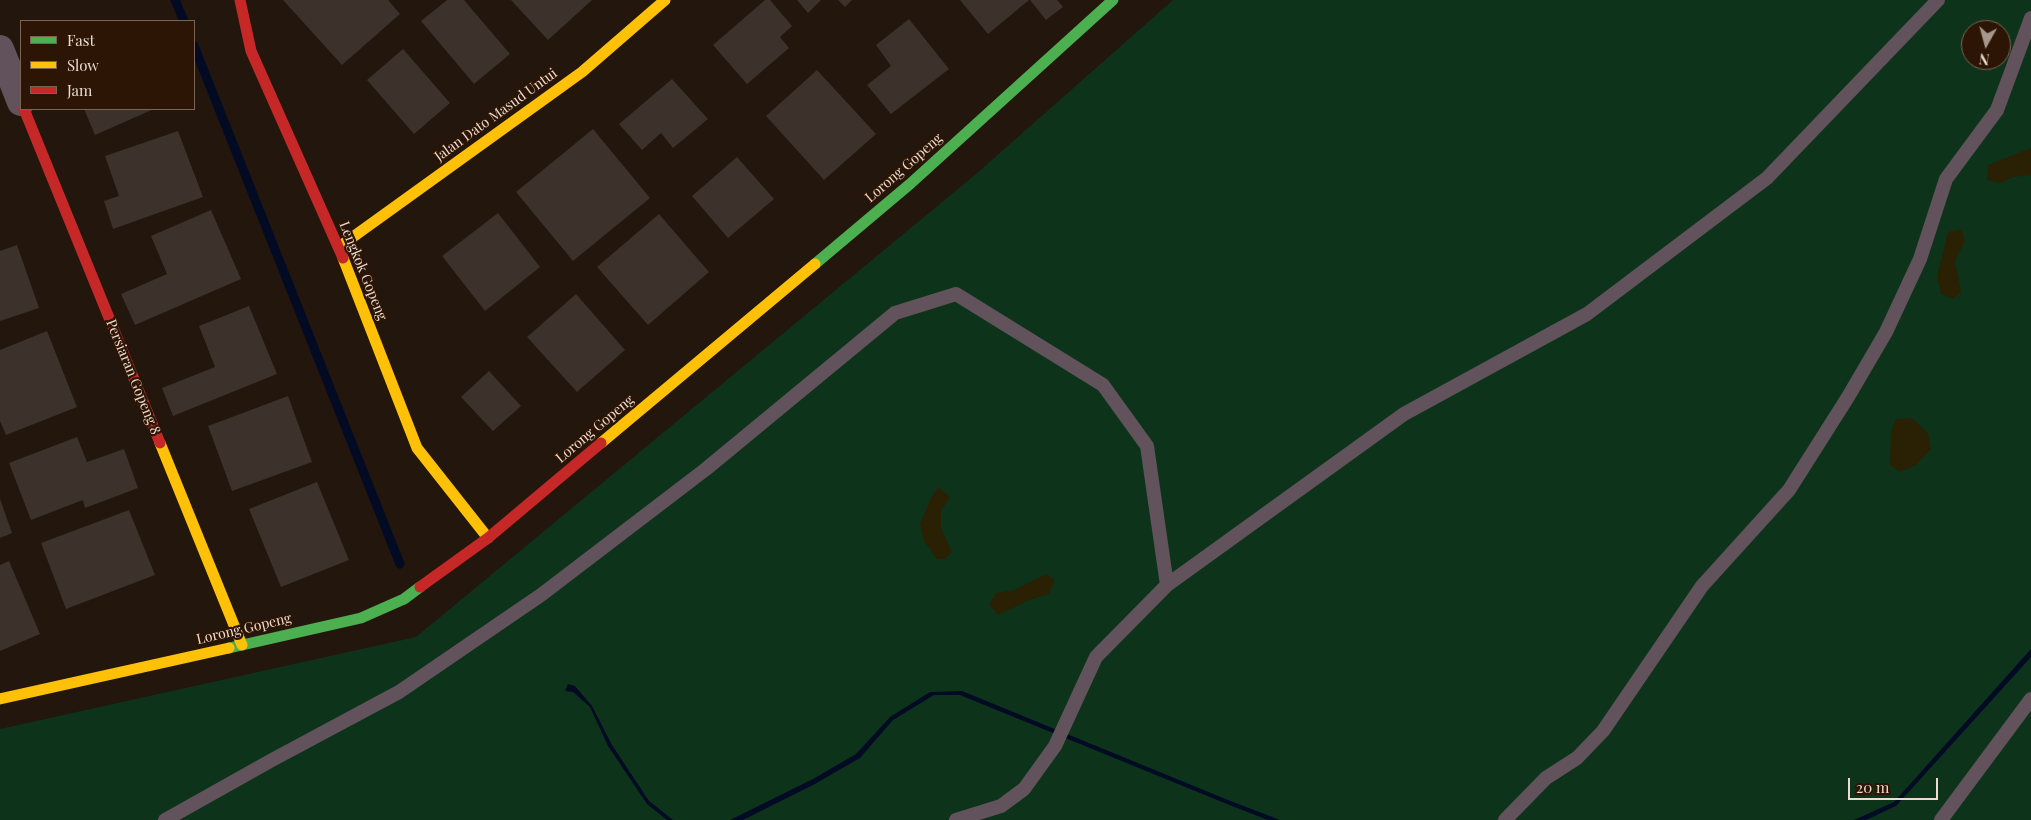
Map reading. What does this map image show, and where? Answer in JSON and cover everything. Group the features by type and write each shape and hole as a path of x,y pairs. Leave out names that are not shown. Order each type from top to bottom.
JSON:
{"street":[{"name":"Lengkok Gopeng","path":"240,0 251,51 339,247 417,448 488,538"},
{"name":"Jalan Dato Masud Untui","path":"339,247 582,72 665,0"},
{"name":"Lorong Gopeng","path":"0,699 361,618 404,599 488,538 910,184 1113,0"},
{"path":"0,49 20,99"},
{"name":"Persiaran Gopeng 8","path":"24,110 242,645"}],"lane":[{"path":"956,820 1001,806 1024,789 1055,746 1096,657 1167,585 1404,414 1587,314 1767,178 1938,0"},
{"path":"1505,820 1546,778 1577,758 1603,731 1702,586 1789,490 1848,397 1886,332 1920,259 1946,179 1996,110 2031,18"},
{"path":"165,820 399,692 541,595 706,469 895,313 956,294 1103,385 1147,446 1167,585"},
{"path":"1941,820 2031,699"}],"green space":[{"path":"1173,0 2031,0 2031,820 0,820 0,729 416,637 976,174"}],"sand":[{"path":"2031,148 2031,175 2013,177 2001,183 1987,180 1988,165"},
{"path":"1961,229 1965,241 1955,261 1961,292 1953,299 1941,294 1937,277 1948,232"},
{"path":"1912,418 1928,433 1931,449 1916,465 1900,472 1890,465 1891,431 1896,419"},
{"path":"938,487 950,497 941,511 941,528 952,552 945,559 937,559 924,541 920,524"},
{"path":"1046,574 1055,580 1049,594 1029,600 998,615 989,605 996,593 1014,590"}],"water":[{"path":"2031,649 2031,657 1896,806 1866,820 1854,820 1894,802"},
{"path":"568,684 575,686 592,706 612,745 649,801 673,820 667,820 647,804 608,746 590,707 573,692 565,691"},
{"path":"962,691 1280,820 1268,820 1227,804 960,695 934,695 893,720 860,758 813,785 743,820 730,820 813,779 856,754 890,717 930,692"}],"building":[{"path":"283,0 388,0 400,14 342,65"},
{"path":"447,0 464,0 510,54 474,84 421,21"},
{"path":"511,0 592,0 548,40"},
{"path":"765,0 770,0 792,26 780,37 789,48 747,84 713,45"},
{"path":"797,0 821,0 808,13"},
{"path":"838,0 852,0 845,7"},
{"path":"960,0 1029,0 988,34"},
{"path":"1030,0 1057,0 1063,7 1046,20"},
{"path":"909,19 949,69 891,114 867,85 891,66 876,45"},
{"path":"403,49 450,103 414,134 367,80"},
{"path":"817,70 876,134 824,180 766,116"},
{"path":"672,79 708,119 673,148 661,133 642,150 619,124"},
{"path":"84,110 152,110 95,135"},
{"path":"593,129 650,198 573,261 516,192"},
{"path":"178,131 203,197 113,229 104,201 119,196 105,156"},
{"path":"737,157 774,199 728,238 692,196"},
{"path":"211,210 241,279 135,325 121,294 167,274 151,236"},
{"path":"498,213 540,267 485,311 442,256"},
{"path":"659,214 709,272 648,325 597,267"},
{"path":"17,245 39,308 0,321 0,251"},
{"path":"576,294 625,350 577,392 527,337"},
{"path":"249,306 277,374 173,416 162,388 215,367 199,326"},
{"path":"47,331 77,407 6,435 0,421 0,350"},
{"path":"489,371 521,406 493,431 461,397"},
{"path":"288,396 312,462 232,491 208,426"},
{"path":"77,437 87,462 124,449 138,488 85,508 83,500 31,520 9,463"},
{"path":"317,482 349,560 281,587 249,509"},
{"path":"0,499 12,533 0,538"},
{"path":"129,510 155,575 66,609 41,543"},
{"path":"9,561 40,634 0,651 0,565"}],"waterway":[{"path":"175,0 184,20"},
{"path":"195,49 400,564"}],"traffic: fast":[{"path":"815,264 910,184 1113,0"},
{"path":"229,648 361,618 404,599 420,587"}],"traffic: slow":[{"path":"339,247 582,72 665,0"},
{"path":"343,258 417,448 488,538"},
{"path":"601,443 815,264"},
{"path":"160,443 242,645"},
{"path":"0,699 229,648"}],"traffic: jam":[{"path":"240,0 251,51 343,258"},
{"path":"24,110 160,443"},
{"path":"420,587 488,538 601,443"}]}
